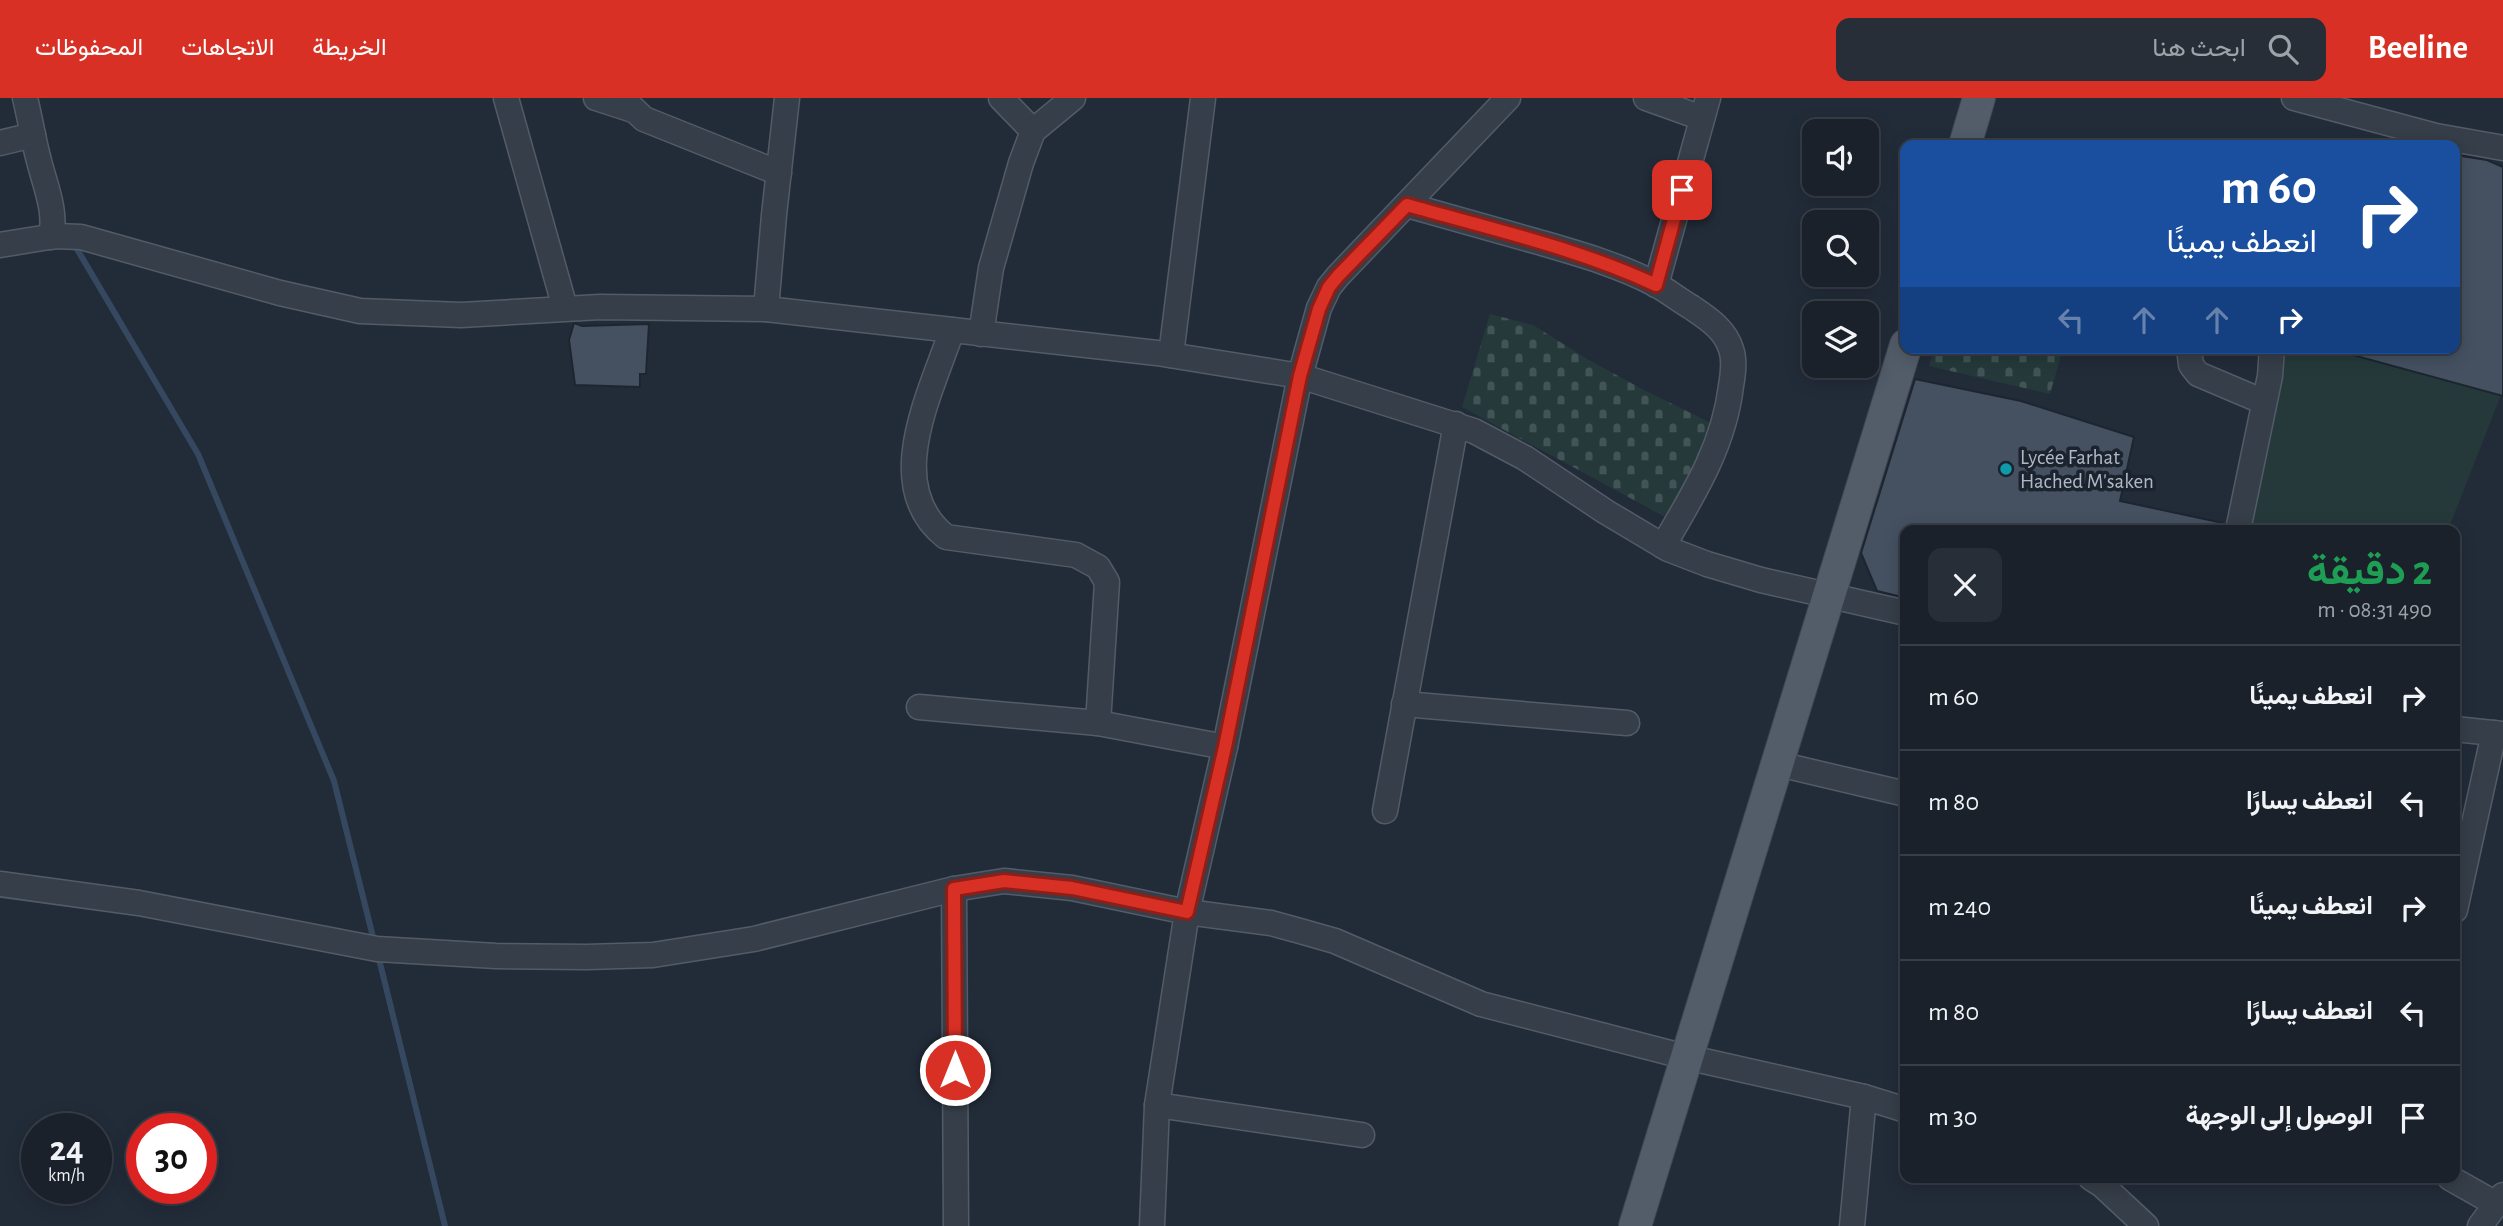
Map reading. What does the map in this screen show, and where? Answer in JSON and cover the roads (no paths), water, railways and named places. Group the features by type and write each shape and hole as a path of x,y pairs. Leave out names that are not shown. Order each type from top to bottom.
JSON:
{"main road":[{"path":"1966,140 1979,98"},
{"path":"1635,1226 1903,354"}],"street":[{"path":"25,98 51,205 53,237"},
{"path":"506,98 565,308"},
{"path":"596,98 628,104 645,119 779,173"},
{"path":"766,309 788,98"},
{"path":"1001,98 1033,131"},
{"path":"1171,355 1203,98"},
{"path":"1152,1226 1157,1105 1187,912 1225,747 1300,376 1319,309 1329,287 1508,98"},
{"path":"1646,98 1705,108 1656,285"},
{"path":"2294,98 2458,140"},
{"path":"981,334 991,268 1033,131 1075,99"},
{"path":"0,143 33,135"},
{"path":"2460,140 2503,148"},
{"path":"1407,205 1619,267 1656,285 1710,320 1721,332 1731,348 1734,368 1730,396 1712,458 1662,546"},
{"path":"0,246 53,237 81,237 280,293 360,312 461,315 565,308 668,306 766,309 1171,355 1300,376 1456,424 1525,458 1662,546 1707,564 1761,580 1900,612"},
{"path":"952,330 916,436 912,474 920,505 946,537 1076,555 1098,567 1107,582 1098,723"},
{"path":"2190,354 2191,365 2198,374 2264,402"},
{"path":"2239,525 2271,354"},
{"path":"1385,811 1456,424"},
{"path":"1405,704 1627,723"},
{"path":"919,707 1098,723 1225,747"},
{"path":"2460,730 2498,734 2460,890"},
{"path":"1778,764 1900,793"},
{"path":"0,884 139,902 377,950 587,957 653,955 754,939 954,889 1004,881 1072,888 1187,912 1271,923 1300,930 1335,941 1481,1004 1686,1057 1864,1097 1900,1108"},
{"path":"954,889 956,1226"},
{"path":"1852,1226 1864,1097"},
{"path":"1157,1105 1362,1135"},
{"path":"2460,1182 2500,1199 2480,1226"},
{"path":"2099,1183 2146,1226"}],"waterway":[{"path":"74,244 198,454 334,781 374,941"},
{"path":"378,955 445,1226"}],"place":[{"name":"Lycée Farhat Hached M'saken","path":"2006,469"}]}
